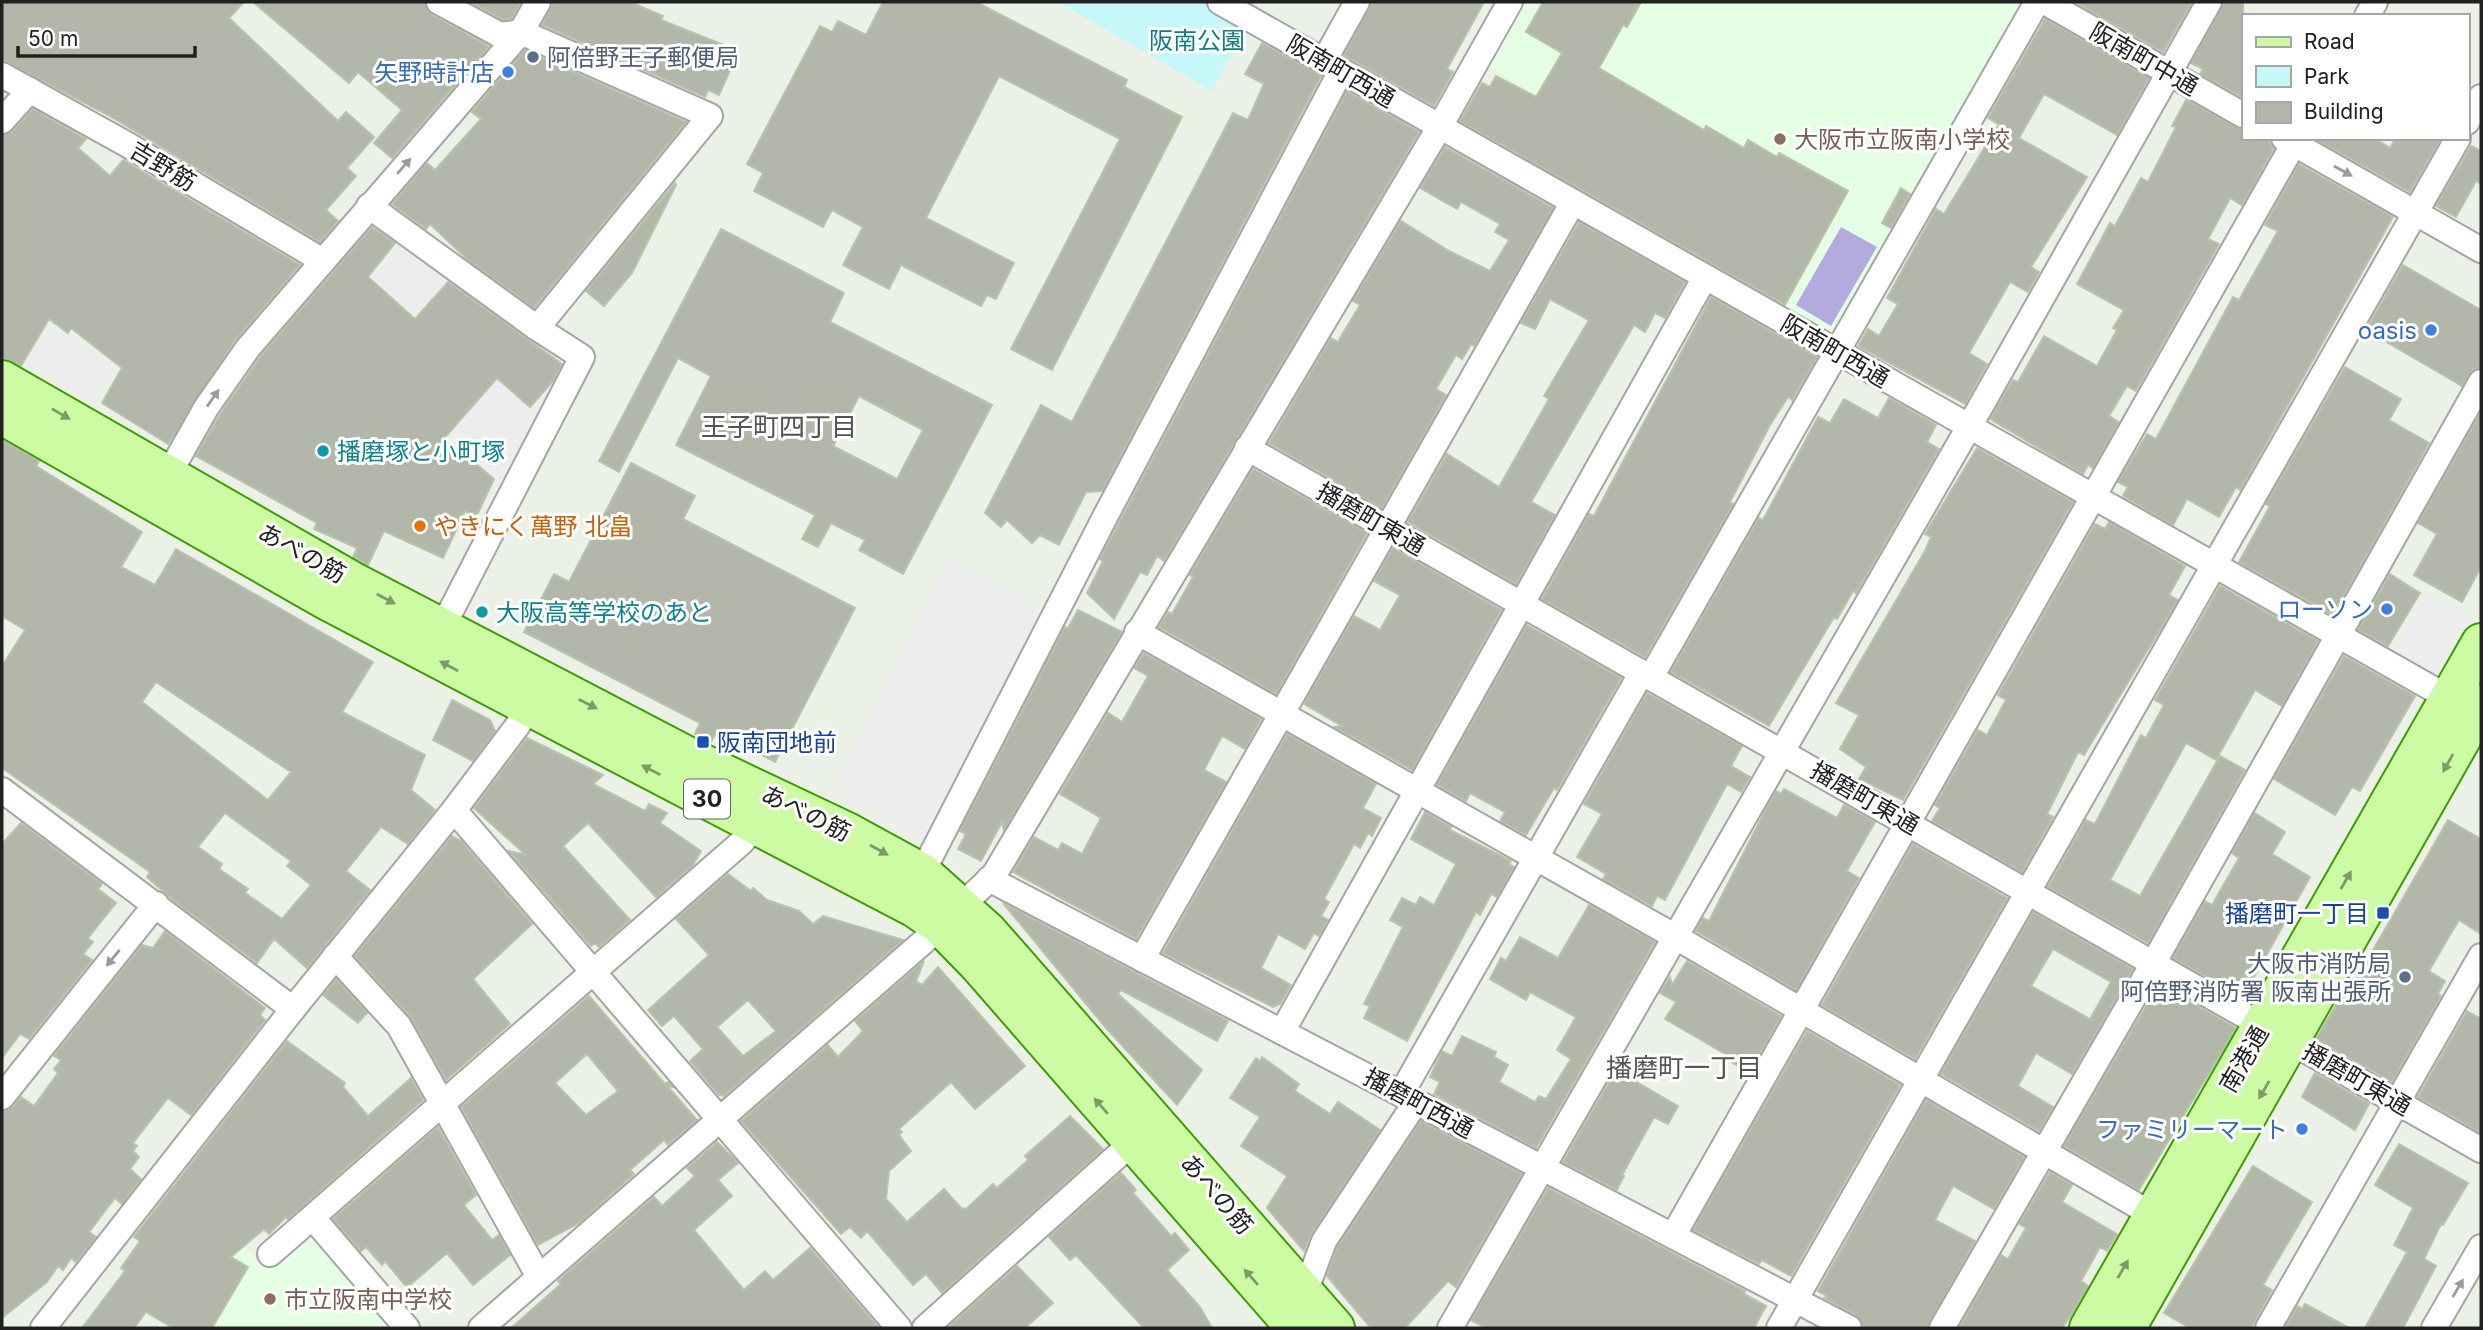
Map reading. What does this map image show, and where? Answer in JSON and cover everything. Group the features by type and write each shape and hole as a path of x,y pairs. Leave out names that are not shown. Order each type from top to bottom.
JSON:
{"main road":[{"name":"あべの筋","path":"2,380 166,479 442,628 535,694 756,824 907,902 951,916 988,932 1293,1318"},
{"name":"あべの筋","path":"2,415 166,479 328,601 535,694 693,759 847,832 922,873 951,916 978,964 1133,1142 1293,1318 1335,1328"},
{"name":"南港通","path":"2089,1328 2153,1215 2277,1034 2472,707 2481,643"},
{"name":"南港通","path":"2126,1328 2277,1034"}],"street":[{"path":"439,2 710,116 537,328"},
{"path":"166,479 248,348 538,2"},
{"name":"阪南町西通","path":"1220,2 2337,635 2472,707"},
{"path":"922,873 1332,66 1357,2"},
{"path":"481,1328 951,916 989,879 1439,128 1510,2"},
{"path":"1293,1318 1324,1241 1409,1098 1535,860 1837,352 2037,2"},
{"name":"阪南町中通","path":"2045,2 2242,114"},
{"path":"1450,1328 1969,427 2209,2"},
{"name":"吉野筋","path":"2,75 323,261"},
{"path":"2,121 30,90"},
{"path":"2469,118 2481,97"},
{"path":"1673,1236 2094,496 2292,140 2481,250"},
{"path":"1779,1328 2457,140"},
{"path":"1142,959 1573,202"},
{"path":"369,206 537,328 582,357 442,628"},
{"path":"1282,1032 1705,277"},
{"path":"1942,1328 2154,962 2481,382"},
{"name":"播磨町東通","path":"1247,448 2481,1150"},
{"path":"1138,632 1535,860 1674,936 2153,1215"},
{"path":"43,1328 335,956 454,810 535,694"},
{"path":"6,803 156,904 293,1009"},
{"path":"454,810 899,1328"},
{"path":"271,1254 742,842 756,824"},
{"name":"播磨町西通","path":"989,879 1849,1328"},
{"path":"2,1097 156,904"},
{"path":"335,956 399,1026 539,1277"},
{"path":"2268,1328 2481,956"},
{"path":"925,1328 1133,1142"},
{"path":"313,1218 407,1328"},
{"path":"2434,1328 2481,1247"}],"shaded area":[{"name":"大阪市立阪南小学校","path":"1526,2 2023,2 1839,334 1825,336 1705,267 1736,210 1488,67"},
{"path":"1841,227 1877,247 1831,326 1796,305"},
{"path":"402,242 446,279 417,314 372,277"},
{"path":"48,325 114,364 92,402 25,363"},
{"path":"536,335 570,359 503,483 449,435"},
{"path":"950,561 1028,600 1036,624 923,836 834,790"},
{"path":"2426,594 2468,618 2434,676 2393,652"},
{"name":"市立阪南中学校","path":"221,1221 266,1269 310,1233 392,1328 157,1328"}],"green space":[{"name":"阪南公園","path":"1058,2 1205,2 1246,26 1212,91"}],"building":[{"path":"2,2 244,2 229,18 338,121 346,112 374,137 347,168 356,176 326,210 338,221 320,242 108,115 2,60"},
{"path":"253,2 424,2 432,15 489,46 392,158 374,143 402,110 358,72 349,83"},
{"path":"470,2 521,2 512,18 503,20"},
{"path":"553,2 630,2 663,16 661,20 724,45 721,50 736,57 719,95 708,90 705,97 542,25"},
{"path":"883,2 976,2 1127,80 1124,87 1182,117 1052,370 1011,349 1120,139 999,76 926,218 1014,263 996,299 987,295 981,306 901,265 889,289 843,265 863,227 832,210 823,227 754,191 763,173 747,164 820,26 832,32 838,21 866,35"},
{"path":"1372,2 1484,2 1447,69 1453,72 1434,106 1344,55"},
{"path":"1543,2 1641,2 1627,27 1623,25 1599,68 1704,130 1706,126 1744,148 1748,140 1777,157 1779,153 1848,191 1785,305 1460,121 1482,83 1490,87 1496,76 1536,97 1562,53 1526,32"},
{"path":"2075,2 2192,2 2163,52"},
{"path":"2224,2 2243,2 2240,96 2200,74 2203,69 2191,63"},
{"path":"2045,19 2149,78 2117,135 2044,94 2019,138 2087,177 2031,267 2039,272 2028,292 2010,282 1969,353 1987,364 1965,404 1858,346 1868,329 1879,336 1898,304 1887,298 1936,209 1944,214 1999,124 1988,118"},
{"path":"1262,43 1321,76 1102,491 1086,492 1059,545 1040,535 1032,543 1007,520 1001,527 985,513 1041,405 1072,422 1233,113 1248,120 1264,84 1245,74"},
{"path":"525,50 686,122 534,308 468,260 430,224 426,229 392,204 427,163 435,170 481,119 472,112"},
{"path":"1347,91 1419,132 1164,561 1157,556 1147,575 1140,572 1114,619 1087,593 1103,561 1100,559"},
{"path":"2186,100 2242,129 2242,140 2268,140 2274,148 2242,205 2230,198 2208,239 2219,244 2136,391 2127,386 2109,416 2119,422 2093,468 2088,465 2083,474 1990,419 2013,380 2018,382 2044,336 2097,366 2117,330 2113,328 2124,310 2077,284 2110,223 2115,226 2141,178 2148,182 2176,127 2172,126"},
{"path":"33,109 86,139 78,148 110,176 123,160 300,265 236,339 168,444 102,403 122,368 71,328 68,333 49,319 21,366 2,358 2,135 13,131"},
{"path":"2377,140 2390,148 2395,140 2440,140 2410,192 2319,141"},
{"path":"2471,146 2481,151 2481,184 2476,181 2456,217 2436,206"},
{"path":"1445,147 1553,208 1474,346 1471,344 1462,359 1456,355 1436,389 1446,395 1382,508 1269,443 1331,338 1338,342 1360,305 1353,301 1401,221 1449,251 1490,271 1509,240 1495,232 1500,224 1461,202 1457,209 1420,188"},
{"path":"2299,164 2393,217 2240,490 2236,487 2219,517 2187,499 2173,525 2123,496 2128,487 2118,482 2147,434 2156,439 2233,297 2239,300 2278,231 2265,225"},
{"path":"675,183 632,273 604,306 586,291"},
{"path":"1901,188 1910,194 1891,228 1882,223"},
{"path":"1579,222 1685,282 1665,318 1655,313 1645,332 1634,325 1531,502 1555,515 1516,584 1408,522 1447,454 1499,487 1549,399 1544,396 1589,320 1550,299 1535,329 1521,323"},
{"path":"372,227 395,243 368,277 415,319 448,282 562,364 553,381 530,407 497,378 439,444 473,461 494,479 476,517 465,511 443,558 384,531 368,565 353,557 357,548 314,529 317,523 196,456 219,416 260,357"},
{"path":"721,229 844,293 830,322 992,405 903,574 859,550 865,540 831,523 818,547 802,539 815,515 676,445 711,376 678,358 619,472 599,461","holes":["859,396 923,430 897,479 833,446"]},
{"path":"2403,265 2481,310 2481,367 2473,370 2462,386 2366,330"},
{"path":"1711,297 1817,357 1792,400 1788,397 1770,425 1730,502 1733,504 1645,657 1542,599 1589,514 1594,516"},
{"path":"2345,367 2401,399 2389,420 2429,443 2333,615 2239,562 2270,506 2266,504"},
{"path":"1889,398 1936,425 1927,442 1939,449 1856,593 1853,591 1837,619 1834,617 1769,726 1671,672 1759,518 1763,520 1818,417 1830,423 1844,399 1878,418"},
{"path":"2481,412 2481,567 2462,602 2414,575 2437,534 2418,523"},
{"path":"2,440 39,461 36,466 142,532 121,567 155,585 176,549 373,662 342,712 425,755 411,790 435,810 408,844 381,827 346,871 370,890 307,968 274,939 257,963 174,901 147,877 150,872 2,768 2,666 25,630 2,616","holes":["156,682 291,772 268,800 142,702","225,813 291,861 287,866 311,885 282,919 245,893 248,889 219,869 222,864 198,847"]},
{"path":"1977,448 2073,502 1903,800 1859,779 1866,767 1840,749 1859,715 1836,703 1925,551 1931,537 1925,534"},
{"path":"631,463 695,496 683,519 855,608 775,762 717,731 711,742 695,734 700,723 524,632 554,574 569,582"},
{"path":"1253,469 1367,533 1276,694 1159,627 1168,612 1172,614 1193,577 1190,575"},
{"path":"2109,522 2185,566 2169,595 2178,600 2084,755 2078,752 2047,814 2053,817 2022,872 1932,821 1940,808 1935,805 1978,730 1987,735 2006,700 1998,695 2095,524 2105,529"},
{"path":"1393,548 1501,610 1412,770 1335,727 1342,726 1304,704 1354,616 1380,630 1400,595 1374,581"},
{"path":"2390,574 2420,593 2388,646 2358,630"},
{"path":"2220,586 2318,641 2282,706 2255,690 2216,760 2186,743 2110,880 2140,896 2220,756 2245,770 2148,943 2048,887 2086,820 2095,824 2141,735 2146,738 2164,705 2155,700"},
{"path":"1078,610 1122,632 1004,830 1002,822 981,861 958,849 966,834 960,831 1065,627 1068,628"},
{"path":"1527,625 1621,678 1557,790 1554,788 1526,835 1500,821 1505,812 1470,793 1466,801 1437,785"},
{"path":"1144,653 1261,719 1245,749 1222,736 1204,770 1226,782 1136,939 1013,872 1034,837 1058,850 1062,843 1082,854 1101,818 1060,794 1108,713 1122,722 1148,676 1134,668"},
{"path":"2344,656 2415,696 2360,791 2352,787 2335,815 2274,779"},
{"path":"1647,693 1742,746 1731,766 1750,777 1741,792 1727,784 1665,900 1657,896 1652,906 1603,879 1606,874 1577,857 1602,814 1584,804"},
{"path":"452,700 490,720 495,731 473,761 433,740"},
{"path":"1287,734 1376,784 1363,808 1381,818 1372,836 1368,833 1360,848 1354,844 1324,899 1329,902 1321,916 1328,920 1319,936 1314,933 1305,949 1278,934 1261,968 1291,985 1280,1004 1273,1007 1163,953"},
{"path":"527,738 603,775 593,784 645,811 649,804 667,813 660,823 701,851 693,865 656,897 588,823 563,846 630,920 599,947 595,943 591,946 509,851 526,855 474,808"},
{"path":"1784,789 1837,818 1844,805 1875,822 1847,871 1859,878 1796,990 1696,931 1703,918 1709,921 1776,791 1781,794"},
{"path":"1425,812 1451,827 1450,830 1511,861 1509,864 1514,867 1497,897 1491,894 1480,915 1476,912 1407,1041 1364,1018 1370,1006 1364,1004 1403,927 1390,920 1402,898 1416,905 1420,897 1434,905 1456,864 1411,839"},
{"path":"2255,813 2285,832 2272,854 2310,877 2243,997 2173,958 2205,901 2212,905 2239,858 2232,853"},
{"path":"2448,820 2481,839 2481,934 2459,920 2429,971 2445,981 2438,994 2441,996 2392,1082 2316,1039 2350,981 2354,983"},
{"path":"21,823 102,884 98,889 116,903 88,938 93,942 83,954 92,960 29,1039 20,1034 2,1058 2,844"},
{"path":"452,836 461,841 532,924 473,979 510,1024 446,1080 410,1016 355,956"},
{"path":"1913,844 2007,898 1915,1059 1822,1005"},
{"path":"728,874 751,891 753,888 767,900 799,911 813,924 823,916 903,940 724,1096 719,1095 690,1061 703,1049 674,1016 662,1026 648,1010 709,955 676,919","holes":["748,1000 776,1031 743,1056 717,1027"]},
{"path":"1003,903 1228,1021 1217,1041 1121,990 1118,994 1202,1070 1177,1105 1106,1028"},
{"path":"1589,905 1655,942 1536,1148 1434,1094 1440,1082 1430,1077 1442,1051 1452,1056 1462,1036 1496,1052 1494,1057 1508,1065 1499,1082 1535,1102 1539,1096 1546,1099 1571,1059 1557,1050 1576,1017 1530,992 1526,1000 1490,979 1501,958 1506,961 1520,937 1558,958"},
{"path":"2033,912 2133,969 2072,1074 2036,1053 2018,1086 2053,1107 2039,1131 1941,1074","holes":["2053,949 2111,982 2090,1019 2031,986"]},
{"path":"165,931 265,1008 260,1015 265,1020 191,1115 168,1098 133,1143 137,1146 133,1151 139,1157 130,1169 141,1179 122,1204 115,1198 89,1232 96,1237 76,1262 71,1258 63,1270 58,1266 47,1282 2,1318 2,1112 13,1107 21,1097 34,1106 58,1073 54,1069 61,1060 54,1056 142,945 153,948"},
{"path":"924,961 916,981 922,985 938,967 1025,1066 975,1109 951,1082 899,1129 902,1132 899,1135 911,1151 889,1171 886,1199 907,1222 944,1189 961,1208 966,1209 993,1184 997,1188 1028,1160 1025,1156 1070,1116 1103,1149 942,1293 926,1274 913,1285 867,1231 861,1238 850,1227 841,1234 741,1121 828,1045 838,1057 863,1031 855,1021"},
{"path":"1687,961 1781,1016 1749,1073 1730,1061 1732,1058 1665,1019 1676,1002 1660,993 1670,977 1672,985"},
{"path":"336,979 367,1013 358,1023 323,995"},
{"path":"2159,984 2236,1028 2139,1190 2064,1146"},
{"path":"589,996 665,1084 668,1082 673,1087 667,1086 697,1120 668,1145 664,1140 630,1170 634,1174 579,1223 538,1245 461,1107","holes":["587,1054 618,1091 586,1115 555,1083"]},
{"path":"2467,1011 2481,1019 2481,1133 2418,1097"},
{"path":"1807,1031 1900,1085 1791,1276 1762,1260 1759,1264 1693,1230"},
{"path":"287,1041 345,1083 343,1087 368,1116 411,1078 423,1100 288,1219 286,1217 269,1234 264,1229 231,1257 248,1267 212,1328 173,1328 146,1312 134,1328 82,1328 125,1271 121,1268 140,1241 134,1237"},
{"path":"1262,1057 1299,1084 1295,1091 1330,1114 1338,1102 1380,1130 1312,1233 1304,1251 1267,1208 1287,1176 1241,1146 1260,1117 1230,1098 1256,1058 1260,1061"},
{"path":"1616,1070 1678,1106 1668,1124 1654,1117 1622,1175 1624,1176 1617,1190 1563,1162"},
{"path":"2315,1073 2369,1104 2355,1130 2302,1097"},
{"path":"1926,1100 2024,1157 1994,1209 1953,1186 1935,1220 1975,1241 1927,1328 1864,1328 1856,1315 1824,1298 1827,1296 1818,1291"},
{"path":"1421,1121 1522,1174 1456,1287 1448,1281 1405,1328 1371,1328 1327,1276 1337,1248"},
{"path":"438,1127 476,1195 464,1205 492,1240 499,1235 510,1255 473,1285 447,1253 410,1285 405,1285 385,1261 382,1265 366,1247 361,1251 333,1219"},
{"path":"717,1142 738,1163 718,1180 732,1196 694,1230 744,1290 765,1271 773,1280 810,1248 879,1328 511,1328 561,1284 558,1281 654,1197 662,1206 695,1176 687,1168"},
{"path":"2399,1144 2468,1183 2443,1225 2441,1224 2424,1259 2436,1266 2403,1328 2365,1328 2407,1252 2394,1245 2413,1208 2375,1185"},
{"path":"2253,1166 2312,1202 2263,1285 2272,1290 2251,1328 2190,1328 2164,1313"},
{"path":"2050,1172 2072,1185 2062,1202 2117,1234 2107,1251 2100,1247 2081,1281 2088,1286 2072,1314 2062,1328 1959,1328 2001,1255 2008,1259 2026,1228 2019,1224"},
{"path":"1121,1173 1136,1190 1133,1193 1171,1236 1175,1233 1189,1250 1167,1270 1200,1307 1212,1328 1144,1328 1076,1255 1070,1260 1049,1237"},
{"path":"1548,1188 1745,1291 1744,1294 1766,1306 1754,1328 1486,1328 1471,1320"},
{"path":"1017,1266 1053,1303 1025,1328 947,1328"},
{"path":"2305,1304 2349,1328 2285,1328 2298,1306 2302,1309"}],"place":[{"name":"阿倍野王子郵便局","path":"533,57"},
{"name":"矢野時計店","path":"508,72"},
{"name":"大阪市立阪南小学校","path":"1780,139"},
{"name":"oasis","path":"2431,330"},
{"name":"播磨塚と小町塚","path":"323,451"},
{"name":"やきにく萬野 北畠","path":"420,526"},
{"name":"ローソン","path":"2387,609"},
{"name":"大阪高等学校のあと","path":"482,612"},
{"name":"阪南団地前","path":"703,742"},
{"name":"播磨町一丁目","path":"2383,913"},
{"name":"大阪市消防局 阿倍野消防署 阪南出張所","path":"2405,977"},
{"name":"ファミリーマート","path":"2302,1129"},
{"name":"市立阪南中学校","path":"270,1299"}],"district":[{"name":"王子町四丁目","path":"779,426"},
{"name":"播磨町一丁目","path":"1684,1067"}]}
